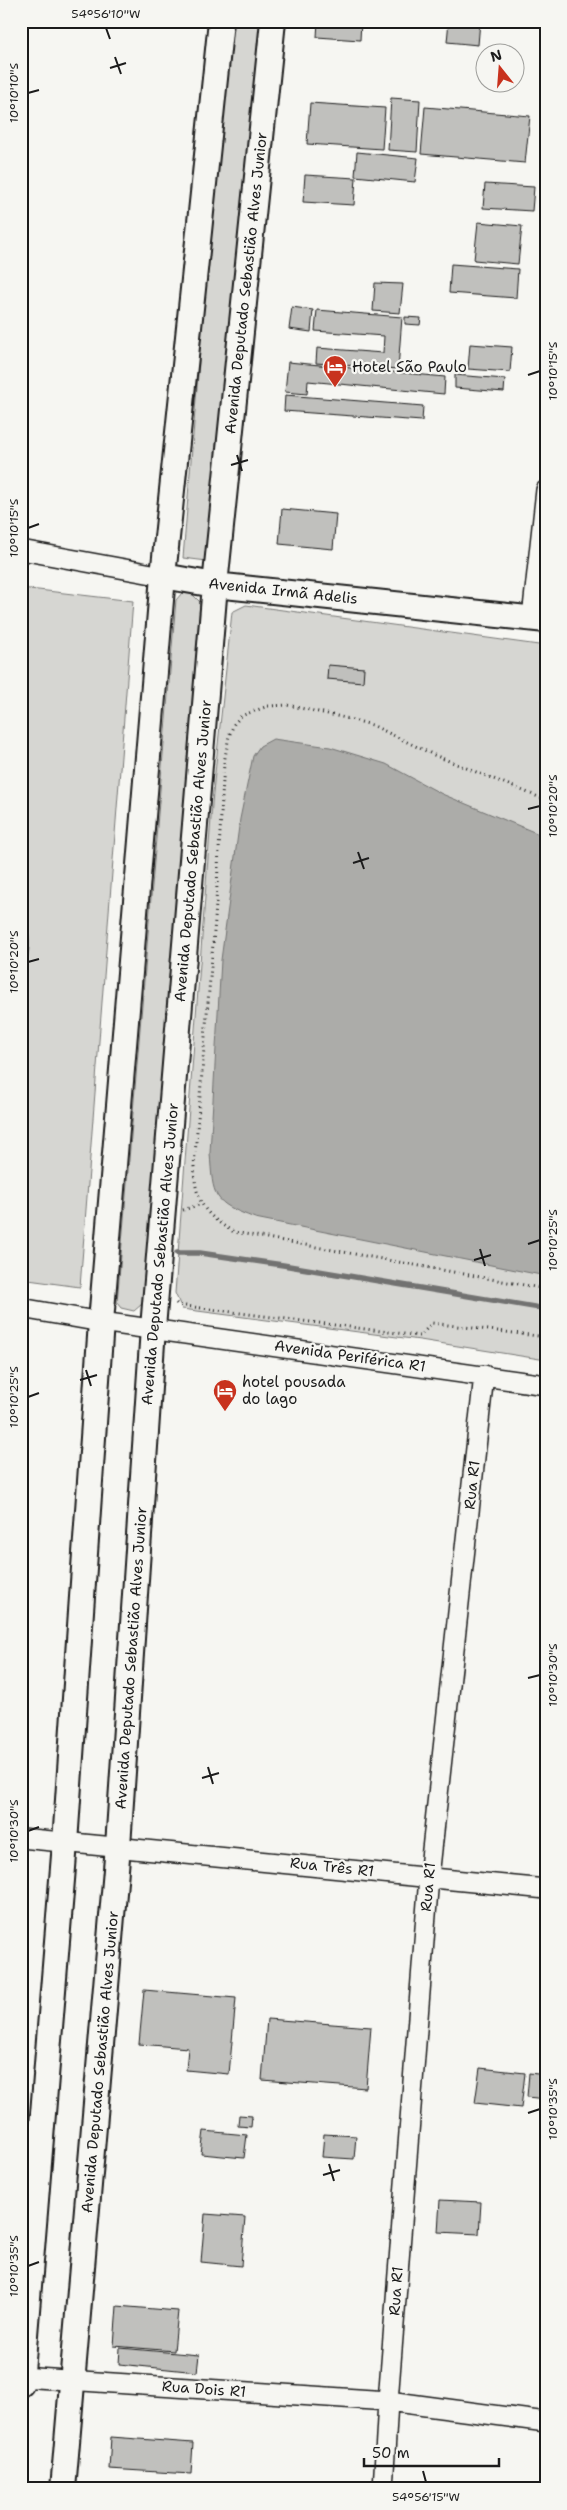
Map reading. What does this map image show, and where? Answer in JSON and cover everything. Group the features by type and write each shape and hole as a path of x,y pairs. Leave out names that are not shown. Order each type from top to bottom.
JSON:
{"street":[{"path":"22,2379 65,1843 101,1322 163,576 221,21"},
{"name":"Avenida Deputado Sebastião Alves Junior","path":"63,2489 118,1846 153,1328 215,585 273,21"},
{"path":"539,619 546,490"},
{"name":"Avenida Irmã Adelis","path":"21,550 215,585 539,619"},
{"name":"Avenida Periférica R1","path":"21,1308 101,1322 546,1385"},
{"name":"Rua R1","path":"383,2489 428,1877 484,1375"},
{"name":"Rua Três R1","path":"21,1838 546,1888"},
{"name":"Rua Dois R1","path":"22,2379 72,2380 388,2401 546,2422"}],"path":[{"path":"546,800 434,756 372,725 287,705 268,706 241,716 234,724 228,736 224,763 215,920 194,1166 195,1187 208,1215 234,1232 546,1289"},
{"path":"174,1301 178,1306 420,1336 432,1323 546,1337"}],"shaded area":[{"path":"227,21 270,21 223,563 183,558"},
{"path":"21,588 133,601 80,1287 21,1279"},
{"path":"190,592 200,602 188,778 167,1041 142,1304 134,1311 121,1308 117,1303 176,600 182,593"},
{"path":"246,605 546,646 546,1360 420,1340 182,1309 175,1293 213,792 232,612"},
{"path":"273,739 330,747 386,764 442,794 546,837 546,1276 255,1218 230,1207 223,1202 214,1189 210,1153 221,960 240,819 253,756 260,746"},
{"path":"21,911 29,934 29,949 21,972"}],"building":[{"path":"318,21 361,21 360,40 317,37"},
{"path":"449,21 480,21 478,42 474,42 474,45 447,42"},
{"path":"391,98 420,100 417,152 388,150"},
{"path":"310,103 385,108 382,149 307,144"},
{"path":"425,107 530,116 525,163 421,154"},
{"path":"357,152 418,158 415,182 355,176"},
{"path":"305,175 356,178 354,205 303,202"},
{"path":"485,184 534,187 532,211 483,208"},
{"path":"478,222 522,226 518,264 474,260"},
{"path":"451,264 518,269 516,298 449,293"},
{"path":"375,283 403,284 400,313 373,311"},
{"path":"292,307 313,310 311,332 289,329"},
{"path":"317,310 402,317 398,369 316,363 317,348 383,353 384,336 315,331"},
{"path":"405,317 421,318 420,325 405,324"},
{"path":"470,344 512,347 510,372 468,369"},
{"path":"288,362 445,377 444,394 308,381 307,394 285,392"},
{"path":"455,375 505,379 504,392 455,388"},
{"path":"285,395 423,406 422,421 284,411"},
{"path":"282,509 336,514 333,549 279,544"},
{"path":"328,665 364,668 363,682 327,679"},
{"path":"144,1990 236,1998 229,2074 186,2070 188,2048 139,2044"},
{"path":"267,2019 371,2027 366,2088 262,2080"},
{"path":"480,2068 525,2073 521,2108 475,2103"},
{"path":"529,2073 546,2075 546,2099 527,2097"},
{"path":"239,2115 252,2116 251,2127 238,2126"},
{"path":"204,2131 247,2135 244,2158 201,2154"},
{"path":"324,2134 356,2136 354,2159 322,2157"},
{"path":"440,2200 481,2202 479,2234 438,2232"},
{"path":"205,2214 245,2217 241,2266 201,2262"},
{"path":"117,2306 178,2311 174,2351 114,2346"},
{"path":"120,2348 199,2355 197,2372 119,2364"},
{"path":"111,2437 193,2443 191,2474 109,2469"}],"waterway":[{"path":"177,1253 200,1253 283,1265 546,1309"}],"place":[{"name":"Hotel São Paulo","path":"335,388"},
{"name":"hotel pousada do lago","path":"225,1412"}]}
